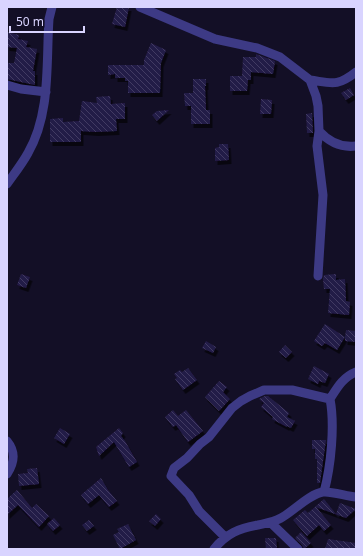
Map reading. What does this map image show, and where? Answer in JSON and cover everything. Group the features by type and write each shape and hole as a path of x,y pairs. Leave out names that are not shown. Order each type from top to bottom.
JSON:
{"street":[{"path":"7,184 28,153 41,119 46,92 49,19 52,7"},
{"path":"140,7 215,39 257,48 280,57 310,80 338,83 344,81 356,72"},
{"path":"310,80 316,96 319,120 317,146 323,195 318,276"},
{"path":"7,85 46,92"},
{"path":"319,131 327,139 335,143 343,146 356,146"},
{"path":"324,492 327,480 333,423 333,413 330,399 342,381 356,372"},
{"path":"225,536 199,511 188,495 171,476 174,468 209,437 232,408 250,396 264,390 292,390 330,399"},
{"path":"7,441 12,447 14,454 13,463 7,474"},
{"path":"214,549 225,536 245,528 271,523 281,518 316,494 324,492 356,497"},
{"path":"271,523 298,549"}],"building":[{"path":"117,7 129,7 125,27 112,24"},
{"path":"7,32 19,35 18,39 28,41 26,47 37,49 33,71 35,71 35,85 7,79 8,63 14,63 17,48 7,47"},
{"path":"151,43 166,50 161,63 160,93 128,93 128,81 125,81 125,78 115,78 115,74 108,75 108,65 144,65 144,60"},
{"path":"256,54 275,61 273,74 251,72 251,80 248,80 247,91 230,91 230,76 242,76 243,57 256,57"},
{"path":"193,79 206,79 206,110 210,110 210,124 191,124 191,106 185,106 184,93 193,93"},
{"path":"350,88 354,95 346,100 341,93"},
{"path":"110,96 111,104 125,103 125,119 116,119 117,131 81,131 81,142 50,142 50,119 63,118 63,122 79,121 82,101 97,103 96,97"},
{"path":"261,99 272,100 271,114 260,114"},
{"path":"169,110 157,121 152,115 157,111"},
{"path":"312,113 313,133 307,133 306,114"},
{"path":"219,144 228,144 229,160 215,161 215,148 219,147"},
{"path":"21,274 30,277 26,288 17,285"},
{"path":"336,274 336,280 345,279 346,301 350,302 349,315 328,313 330,289 324,289 323,279 324,275"},
{"path":"325,324 345,337 337,350 325,343 322,346 314,341"},
{"path":"346,330 356,331 356,342 345,341"},
{"path":"206,341 216,347 213,353 202,348"},
{"path":"285,345 292,352 286,358 279,352"},
{"path":"314,366 329,374 325,383 319,381 318,384 308,379"},
{"path":"188,368 197,380 183,390 175,379 177,378 174,374 180,370 182,372"},
{"path":"219,381 227,387 223,392 230,399 219,411 205,397"},
{"path":"268,396 289,413 287,417 295,421 291,428 272,419 273,417 261,407 264,403 259,399"},
{"path":"173,410 178,416 186,410 203,431 188,442 176,425 173,427 165,417"},
{"path":"60,428 70,434 64,444 54,438"},
{"path":"119,428 123,433 121,436 137,462 129,467 114,442 99,456 96,447"},
{"path":"312,440 326,440 320,483 317,483 317,459 315,459 315,449 312,449"},
{"path":"37,468 39,484 19,486 18,474 28,473 27,469"},
{"path":"101,478 117,501 109,507 99,495 88,504 81,495"},
{"path":"17,490 32,508 36,504 49,516 39,527 18,505 7,515 7,499"},
{"path":"324,499 336,514 340,503 356,509 346,518 316,507 331,525 324,531 319,525 307,536 293,520 305,510 308,513"},
{"path":"156,514 161,519 155,526 149,521"},
{"path":"54,518 60,525 53,531 47,524"},
{"path":"89,520 94,526 87,531 82,525"},
{"path":"128,524 136,540 120,549 113,535 119,532 117,529"},
{"path":"301,532 311,543 304,549 295,538"},
{"path":"265,538 276,538 277,549 266,549"},
{"path":"328,539 356,543 356,549 325,549"}]}
